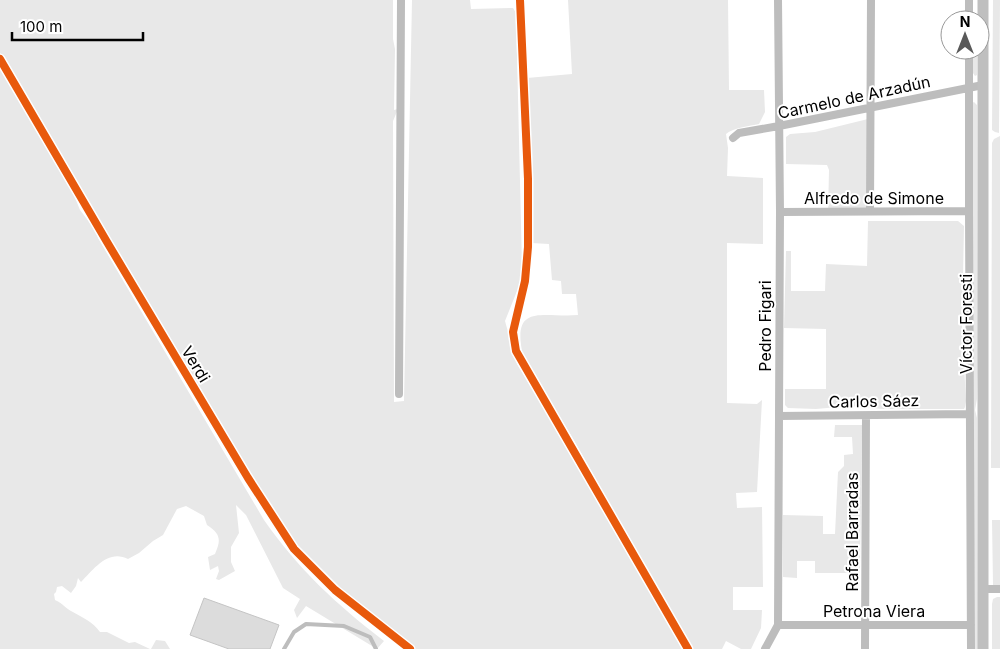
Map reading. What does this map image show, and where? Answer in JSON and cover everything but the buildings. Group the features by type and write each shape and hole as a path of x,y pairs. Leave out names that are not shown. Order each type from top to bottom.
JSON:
{"street":[{"path":"400,394 401,0"},
{"path":"520,0 528,179 528,247 525,281 513,332 516,351 688,649"},
{"name":"Pedro Figari","path":"765,649 778,625 780,212 778,0"},
{"path":"870,211 871,0"},
{"name":"Víctor Foresti","path":"983,0 983,649"},
{"name":"Verdi","path":"0,59 243,470 294,549 335,590 410,649"},
{"name":"Víctor Foresti","path":"970,60 968,211 971,649"},
{"name":"Carmelo de Arzadún","path":"733,138 739,133 982,85"},
{"name":"Alfredo de Simone","path":"780,212 968,211"},
{"name":"Carlos Sáez","path":"779,416 970,414"},
{"name":"Rafael Barradas","path":"865,649 866,416"},
{"path":"982,589 1000,589"},
{"name":"Petrona Viera","path":"778,625 970,625"}],"lane":[{"path":"284,649 294,632 306,624 344,626 370,638 376,649"}],"shaded area":[{"path":"0,0 393,0 393,39 395,49 394,110 398,109 393,121 394,402 404,401 412,0 470,0 471,9 513,8 516,13 522,266 519,286 505,321 517,364 576,461 683,649 415,649 347,602 291,545 0,53"},
{"path":"568,0 728,0 729,90 764,90 765,112 759,124 737,129 726,134 728,148 727,176 763,178 763,244 727,243 727,403 757,404 762,400 757,492 736,493 737,508 762,507 763,587 733,587 733,610 762,610 761,628 751,649 741,649 726,641 722,649 692,649 572,437 523,356 520,339 521,327 526,320 533,316 542,315 578,315 576,294 562,294 561,281 552,280 549,244 531,243 527,78 572,74"},
{"path":"993,0 1000,0 999,133 992,130"},
{"path":"973,60 977,60 977,75 975,76 973,73"},
{"path":"0,69 72,190 80,210 96,231 98,238 264,520 305,571 334,600 384,641 377,649 306,606 297,618 294,610 300,599 283,588 246,515 236,505 239,533 231,547 231,562 235,571 219,580 216,579 219,571 218,566 210,570 208,557 215,554 219,541 217,534 207,525 204,516 186,506 177,509 163,535 139,553 128,559 121,557 108,558 96,566 81,582 78,578 76,586 71,593 62,586 57,587 54,594 55,600 91,623 100,632 107,632 129,643 135,642 150,649 0,649"},
{"path":"974,102 977,105 978,356 975,410 977,418 978,649 975,649 970,104"},
{"path":"868,119 869,160 866,215 828,214 829,170 827,165 786,164 786,137 790,134 815,132"},
{"path":"1000,136 1000,468 991,468 992,143 994,139"},
{"path":"868,221 958,221 964,226 962,328 966,401 964,409 883,409 849,406 816,409 788,408 785,405 785,389 826,389 826,329 784,328 786,251 791,251 791,291 825,291 826,264 867,266"},
{"path":"835,425 862,425 860,573 815,573 815,561 797,561 797,578 783,577 783,515 823,516 823,534 835,534 838,472 844,466 844,455 853,454 852,437 834,437"},
{"path":"992,520 1000,520 1000,585 993,585"},
{"path":"1000,597 1000,649 992,649 992,604 993,599"},
{"path":"156,640 165,641 170,649 151,649"}],"cycle path":[{"path":"520,0 528,179 528,247 525,281 513,332 516,351 688,649"},
{"path":"0,59 248,478 294,549 335,590 410,649"}]}
